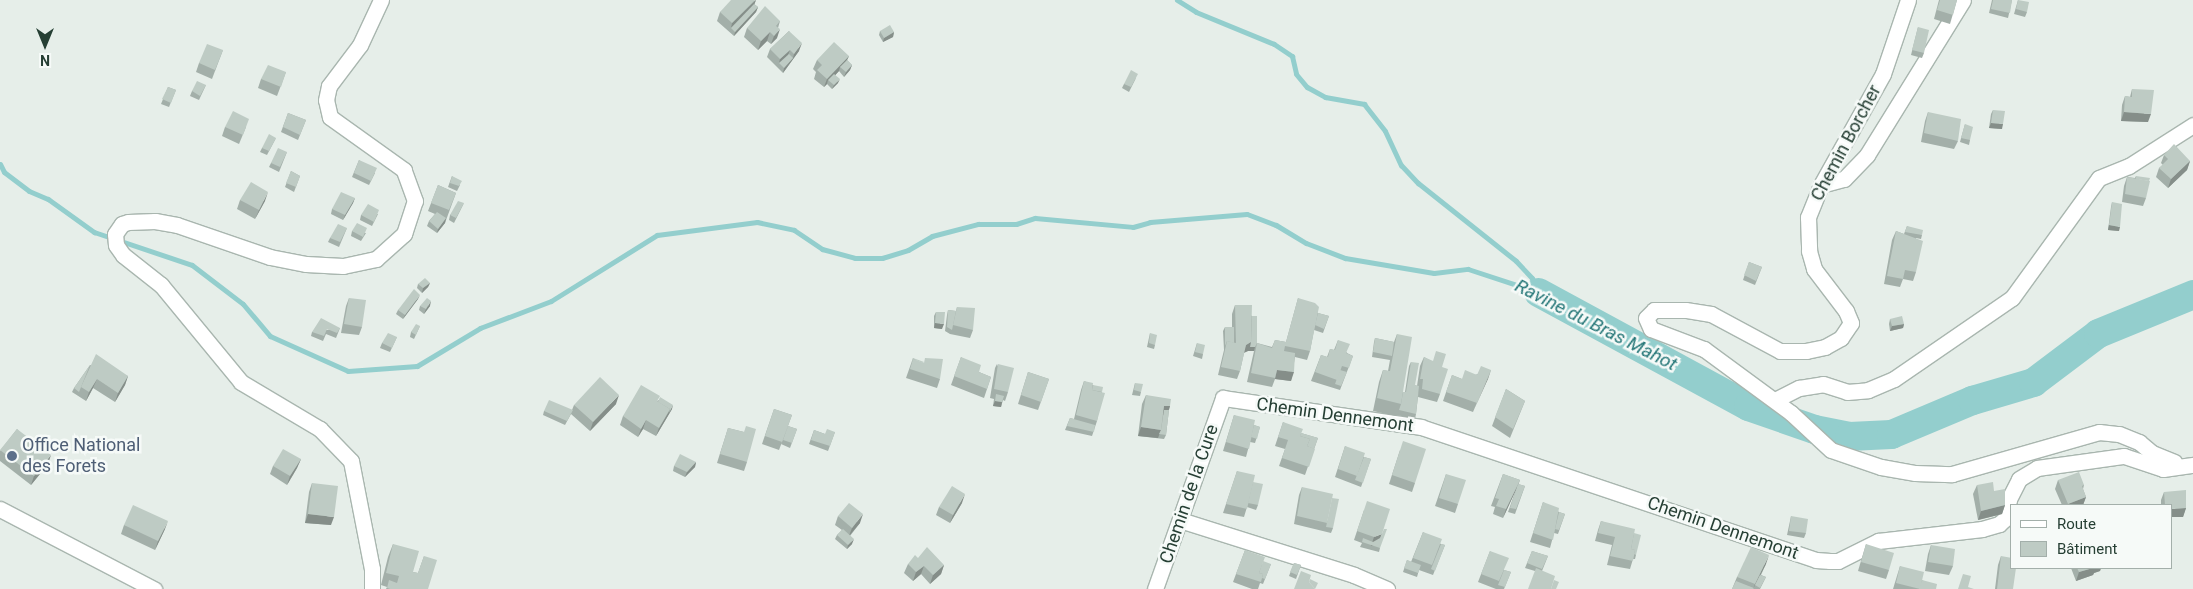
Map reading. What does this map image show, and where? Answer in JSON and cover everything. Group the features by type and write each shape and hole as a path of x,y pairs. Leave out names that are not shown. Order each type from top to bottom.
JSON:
{"street":[{"path":"372,589 372,569 351,461 320,429 241,382 161,286 123,256 116,245 115,234 122,224 128,222 155,221 176,225 270,257 306,264 343,266 376,259 404,234 414,201 404,170 330,117 326,100 329,86 360,45 381,0"},
{"name":"Chemin Borcher","path":"1908,0 1883,74 1821,185 1808,217 1809,251 1814,269 1846,311 1851,323 1842,338 1826,347 1806,351 1780,350 1711,314 1654,310 1646,318 1651,329 1704,350 1791,413 1831,450 1882,467 1916,473 1952,474 2100,432 2139,442 2167,461 2193,465"},
{"path":"1821,185 1844,179 1866,154 1963,0"},
{"path":"1774,400 1799,388 1823,384 1846,392 1868,390 1894,379 2012,298 2099,178 2129,166 2193,125"},
{"name":"Chemin Dennemont","path":"1222,398 1421,427 1816,560 1830,561 1838,561 1878,541 1982,529 1999,524 2006,518 2010,499 2019,479 2037,468 2124,456 2163,468 2193,465"},
{"name":"Chemin de la Cure","path":"1155,589 1222,398"},
{"path":"0,509 154,589"},
{"path":"1180,520 1354,575 1387,589"}],"building":[{"path":"731,0 755,0 732,23 720,12"},
{"path":"1940,0 1957,0 1953,15 1937,10"},
{"path":"1993,0 2012,0 2010,13 1991,9"},
{"path":"2018,0 2029,2 2027,12 2016,9"},
{"path":"754,4 758,7 735,32 731,28"},
{"path":"765,6 780,21 776,26 780,29 774,36 770,32 761,41 747,28"},
{"path":"890,25 894,32 884,38 880,31"},
{"path":"1918,27 1929,30 1924,53 1912,50"},
{"path":"789,31 802,43 794,54 790,50 780,59 770,49"},
{"path":"834,42 849,56 827,79 817,70 822,65 817,60"},
{"path":"207,44 223,50 215,70 199,63"},
{"path":"789,54 793,58 784,68 779,63"},
{"path":"847,60 852,65 846,72 840,67"},
{"path":"268,65 286,72 281,87 261,79"},
{"path":"1131,70 1138,74 1131,87 1124,84"},
{"path":"834,74 840,79 834,85 828,80"},
{"path":"197,81 206,85 200,96 192,91"},
{"path":"168,87 176,90 171,103 162,99"},
{"path":"2132,89 2154,90 2151,114 2124,112 2125,96 2132,97"},
{"path":"1993,110 2005,111 2003,124 1991,123"},
{"path":"233,111 249,119 243,135 225,127"},
{"path":"1928,112 1961,119 1958,141 1924,133"},
{"path":"288,113 306,120 300,135 283,127"},
{"path":"1965,124 1973,127 1970,140 1961,138"},
{"path":"269,134 276,138 269,151 262,148"},
{"path":"2174,144 2190,161 2171,179 2159,168 2168,159 2164,155"},
{"path":"278,148 287,152 280,167 271,163"},
{"path":"359,160 377,168 371,181 354,173"},
{"path":"291,171 300,176 296,187 286,183"},
{"path":"452,176 462,181 459,186 450,183"},
{"path":"2136,176 2150,178 2149,181 2136,179"},
{"path":"2127,177 2150,181 2146,198 2125,194"},
{"path":"251,182 268,192 259,210 240,200"},
{"path":"438,185 456,193 449,210 431,203"},
{"path":"341,192 355,198 345,215 332,209"},
{"path":"458,201 464,203 456,218 450,215"},
{"path":"2112,202 2122,204 2120,227 2109,225"},
{"path":"368,204 379,210 374,222 361,215"},
{"path":"437,212 446,218 438,229 429,221"},
{"path":"357,223 367,228 363,237 352,231"},
{"path":"338,224 347,228 340,242 330,238"},
{"path":"1907,226 1923,230 1922,235 1905,232"},
{"path":"1896,231 1923,241 1916,272 1905,270 1903,279 1887,276"},
{"path":"1749,262 1762,267 1756,281 1744,275"},
{"path":"425,278 430,283 423,288 418,284"},
{"path":"414,289 420,295 405,315 398,310"},
{"path":"349,298 366,300 362,327 344,324"},
{"path":"427,298 431,301 426,309 420,306"},
{"path":"1298,298 1315,303 1319,307 1310,351 1285,346 1284,351 1295,353 1294,372 1277,370 1275,378 1251,373 1257,343 1272,348 1275,340 1286,342"},
{"path":"1235,305 1252,305 1251,342 1246,345 1240,371 1221,367 1227,341 1236,343"},
{"path":"957,307 975,308 973,330 953,325"},
{"path":"948,310 956,311 952,330 947,327"},
{"path":"936,312 945,312 944,324 935,323"},
{"path":"1318,313 1329,316 1324,329 1315,325"},
{"path":"1252,316 1257,316 1257,343 1255,347 1250,347"},
{"path":"1902,316 1904,324 1892,326 1890,319"},
{"path":"321,318 340,328 337,333 327,329 324,336 312,332"},
{"path":"416,324 420,326 416,335 411,332"},
{"path":"1225,327 1234,327 1234,343 1227,341 1225,346"},
{"path":"388,333 397,337 392,348 382,343"},
{"path":"1150,333 1157,335 1155,345 1149,343"},
{"path":"1397,334 1412,337 1401,404 1377,398 1383,370 1390,371"},
{"path":"1375,338 1394,342 1392,356 1373,352"},
{"path":"1338,340 1350,344 1346,353 1353,356 1349,368 1342,366 1337,380 1315,372 1321,355 1328,357 1330,349 1335,350"},
{"path":"1197,343 1205,345 1203,354 1195,352"},
{"path":"1436,351 1446,354 1442,367 1448,369 1440,394 1422,389 1423,379 1420,379 1424,357 1433,361"},
{"path":"96,354 128,376 118,393 97,379 89,392 81,387"},
{"path":"961,357 981,365 979,372 991,377 987,389 954,376"},
{"path":"925,358 943,359 940,379 910,369 913,359 924,363"},
{"path":"1411,362 1419,363 1415,385 1419,386 1416,414 1399,410 1403,392 1406,392"},
{"path":"998,364 1014,368 1008,392 994,389"},
{"path":"90,365 79,392 74,388"},
{"path":"1481,366 1491,370 1477,403 1446,392 1452,375 1462,379 1465,370 1477,375"},
{"path":"1340,370 1347,372 1341,386 1335,384"},
{"path":"1028,372 1049,379 1041,402 1021,395"},
{"path":"600,377 619,395 593,422 574,405"},
{"path":"1084,381 1093,383 1092,390 1105,393 1097,421 1076,415"},
{"path":"1135,383 1143,384 1141,392 1134,390"},
{"path":"641,385 660,396 657,401 670,409 659,428 646,420 641,429 623,416"},
{"path":"1093,385 1103,387 1102,392 1092,390"},
{"path":"1506,389 1525,401 1513,429 1495,417"},
{"path":"996,394 1004,396 1002,402 995,401"},
{"path":"1146,395 1171,399 1170,406 1164,406 1161,430 1141,427"},
{"path":"660,397 673,405 669,413 670,409 658,402"},
{"path":"549,400 573,410 567,421 544,411"},
{"path":"774,409 792,415 782,442 765,436"},
{"path":"1164,410 1169,410 1166,435 1159,434"},
{"path":"1234,415 1255,420 1249,449 1226,442"},
{"path":"1070,418 1095,425 1094,432 1067,426"},
{"path":"1283,422 1303,429 1300,436 1310,439 1307,446 1315,449 1309,467 1282,458 1288,440 1278,437"},
{"path":"1254,425 1260,427 1257,439 1251,437"},
{"path":"746,426 756,429 747,462 720,454 728,428 744,432"},
{"path":"788,426 797,429 792,443 783,440"},
{"path":"17,429 51,455 34,476 0,450"},
{"path":"827,429 835,432 830,446 811,440 814,430 825,434"},
{"path":"1301,433 1318,438 1314,449 1307,446 1310,439 1300,436"},
{"path":"1403,441 1426,449 1415,483 1392,475"},
{"path":"1345,446 1365,453 1357,476 1338,469"},
{"path":"283,449 301,459 290,476 273,466"},
{"path":"680,454 696,462 687,472 674,466"},
{"path":"1364,457 1371,459 1363,483 1355,480"},
{"path":"1237,471 1255,475 1247,509 1226,504"},
{"path":"2079,472 2086,497 2068,504 2058,480"},
{"path":"1446,474 1466,480 1458,504 1439,498"},
{"path":"1503,474 1520,480 1506,509 1496,506 1499,499 1495,498"},
{"path":"1253,482 1263,484 1258,505 1248,503"},
{"path":"1993,482 1994,491 2005,489 2005,505 1981,511 1977,485"},
{"path":"312,483 338,486 334,517 308,514"},
{"path":"1518,484 1525,486 1516,509 1510,508"},
{"path":"952,486 965,494 953,515 939,507"},
{"path":"1302,487 1333,494 1327,523 1297,516"},
{"path":"2186,490 2186,508 2173,509 2173,504 2165,504 2164,492"},
{"path":"1332,498 1339,499 1333,528 1326,527"},
{"path":"1367,501 1390,509 1382,534 1374,537 1357,531"},
{"path":"1543,502 1559,508 1553,540 1533,533"},
{"path":"849,503 863,514 852,528 838,516"},
{"path":"133,505 168,521 158,541 124,525"},
{"path":"1559,512 1565,514 1559,530 1555,529"},
{"path":"1791,516 1808,519 1806,533 1789,531"},
{"path":"1601,521 1635,529 1631,549 1635,550 1633,561 1610,556 1615,537 1598,533"},
{"path":"843,529 854,539 848,545 837,535"},
{"path":"1384,529 1387,529 1380,548 1362,542 1363,538 1373,542 1380,538"},
{"path":"1423,532 1442,539 1432,565 1413,558"},
{"path":"1634,533 1641,535 1636,555 1634,554 1635,550 1631,549"},
{"path":"393,544 419,551 413,572 418,573 424,556 437,560 428,589 387,588 389,580 397,583 399,576 386,573"},
{"path":"1441,544 1445,545 1435,571 1431,569"},
{"path":"1866,544 1894,553 1889,570 1861,562"},
{"path":"1931,545 1955,549 1953,566 1928,562"},
{"path":"927,547 944,565 933,575 924,566 916,572 908,564 915,555 918,558"},
{"path":"1751,547 1769,555 1755,584 1737,577"},
{"path":"1245,550 1265,557 1259,573 1263,574 1261,582 1236,574"},
{"path":"1490,551 1509,558 1499,581 1481,574"},
{"path":"1532,551 1548,556 1542,569 1527,563"},
{"path":"2001,556 2010,558 2010,569 2016,569 2013,589 1997,589"},
{"path":"1407,560 1421,565 1418,573 1404,568"},
{"path":"1263,561 1271,564 1265,579 1262,578 1263,574 1259,573"},
{"path":"1294,563 1301,565 1297,575 1290,572"},
{"path":"1900,566 1924,572 1920,589 1896,583"},
{"path":"1536,568 1555,576 1551,589 1528,589"},
{"path":"2078,569 2090,569 2079,572"},
{"path":"1504,570 1511,572 1505,587 1498,585"},
{"path":"1301,571 1311,575 1309,582 1315,589 1294,589"},
{"path":"1963,574 1971,576 1968,587 1974,589 1958,589"},
{"path":"1760,575 1766,577 1760,588 1755,585"},
{"path":"1310,579 1318,583 1315,589 1309,582"},
{"path":"1554,580 1559,582 1556,589 1551,589"},
{"path":"1922,580 1937,584 1936,589 1919,589"},
{"path":"1736,581 1754,588 1732,589"}],"waterway":[{"path":"1177,0 1196,12 1274,44 1292,56 1296,74 1307,87 1325,97 1364,104 1385,131 1401,165 1418,183 1516,261 1532,278 1538,292"},
{"name":"Ravine du Bras Mahot","path":"0,164 4,172 29,191 48,199 94,232 192,265 243,304 270,336 348,371 417,366 480,328 551,301 657,235 757,222 794,230 822,249 855,258 882,258 908,250 932,236 978,224 1016,224 1035,218 1133,227 1150,222 1247,214 1276,225 1306,243 1345,258 1434,273 1468,269 1538,292"},
{"name":"Ravine du Bras Mahot","path":"1538,292 1748,406 1814,429 1849,436 1891,434 1972,400 2033,382 2098,333 2193,294"}],"place":[{"name":"Office National des Forets","path":"12,456"}]}
